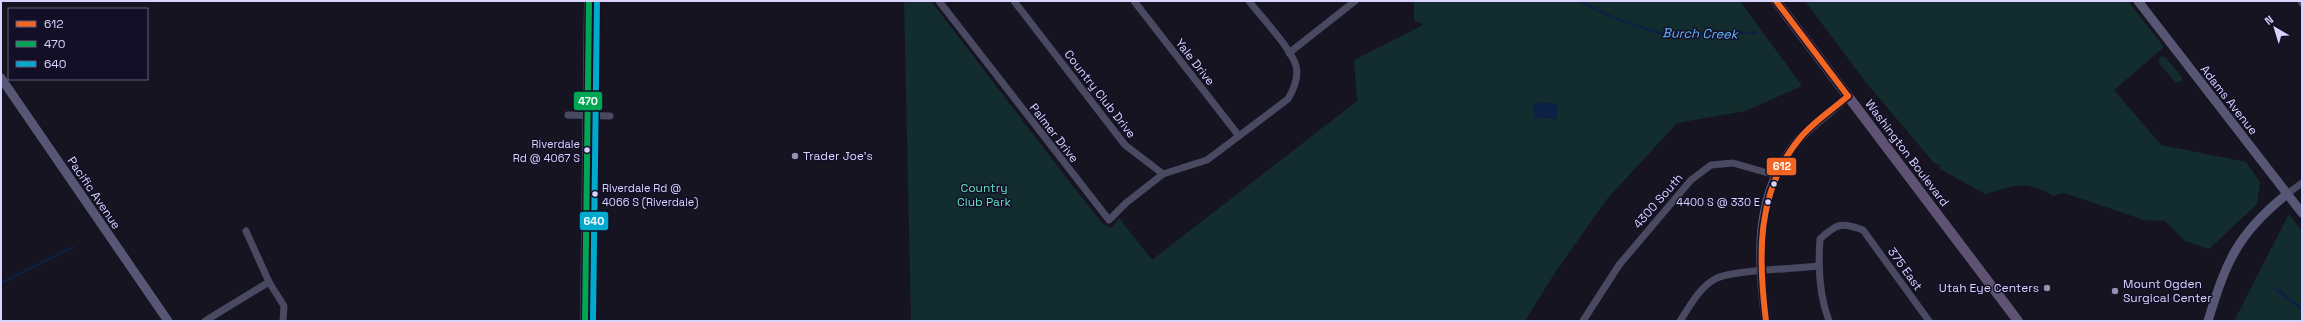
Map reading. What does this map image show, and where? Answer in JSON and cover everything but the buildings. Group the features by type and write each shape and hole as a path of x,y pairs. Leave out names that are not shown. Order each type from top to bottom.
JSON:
{"main road":[{"path":"585,321 589,1"},
{"name":"Washington Boulevard","path":"1776,1 2018,321"}],"street":[{"name":"Palmer Drive","path":"939,1 1110,220 1126,203 1163,174"},
{"name":"Country Club Drive","path":"1014,1 1125,145 1163,174"},
{"name":"Yale Drive","path":"1134,1 1238,136"},
{"path":"1163,174 1207,160 1288,99 1295,88 1296,66 1289,53 1249,1"},
{"path":"1289,53 1355,1"},
{"name":"Adams Avenue","path":"2138,1 2302,214"},
{"name":"Pacific Avenue","path":"1,78 168,321"},
{"path":"1766,321 1761,286 1761,222 1767,197 1775,175 1800,138 1848,96"},
{"path":"568,115 610,116"},
{"name":"4300 South","path":"1583,321 1619,266 1691,180 1711,166 1733,163 1775,175"},
{"path":"2208,321 2220,283 2232,254 2256,223 2287,194 2302,183"},
{"name":"375 East","path":"1818,266 1820,239 1834,226 1848,224 1863,230 1929,321"},
{"path":"246,231 269,282 284,306 283,321"},
{"path":"1680,321 1701,290 1716,278 1733,274 1818,266 1825,310 1829,321"},
{"path":"209,320 269,282"}],"green space":[{"name":"Country Club Park","path":"904,1 931,1 1103,224 1112,228 1119,218 1152,260 1357,101 1354,60 1423,25 1414,20 1414,1 1740,1 1802,86 1745,111 1677,123 1607,199 1556,271 1525,321 911,321"},
{"path":"1805,1 2128,1 2164,47 2114,90 2161,145 2246,162 2260,182 2257,204 2209,249 2185,241 2165,221 2144,220 2064,193 2053,196 2034,187 2020,186 1985,194 1940,169 1940,165 1934,163 1864,80"},
{"path":"2161,56 2166,58 2182,77 2182,80 2176,83 2158,62"},
{"path":"2289,214 2302,231 2302,321 2234,321"}],"water":[{"path":"1534,102 1557,104 1557,119 1533,118"}],"waterway":[{"name":"Burch Creek","path":"1579,1 1614,18 1659,33 1756,33"},
{"name":"Burch Creek","path":"1,283 73,247"},
{"name":"Burch Creek","path":"2275,288 2302,309"}],"transit line":[{"name":"470","path":"585,321 589,1"},
{"name":"640","path":"593,321 597,1"},
{"name":"612","path":"1776,1 1848,96"},
{"name":"612","path":"1766,321 1763,297 1762,249 1768,202 1775,180 1786,158 1805,132 1848,96"}],"place":[{"name":"Riverdale Rd @ 4067 S","path":"587,150"},
{"name":"Trader Joe's","path":"795,156"},
{"name":"Riverdale Rd @ 4066 S (Riverdale)","path":"595,194"},
{"name":"4400 S @ 330 E","path":"1768,202"},
{"name":"Utah Eye Centers","path":"2047,288"},
{"name":"Mount Ogden Surgical Center","path":"2115,291"}]}
